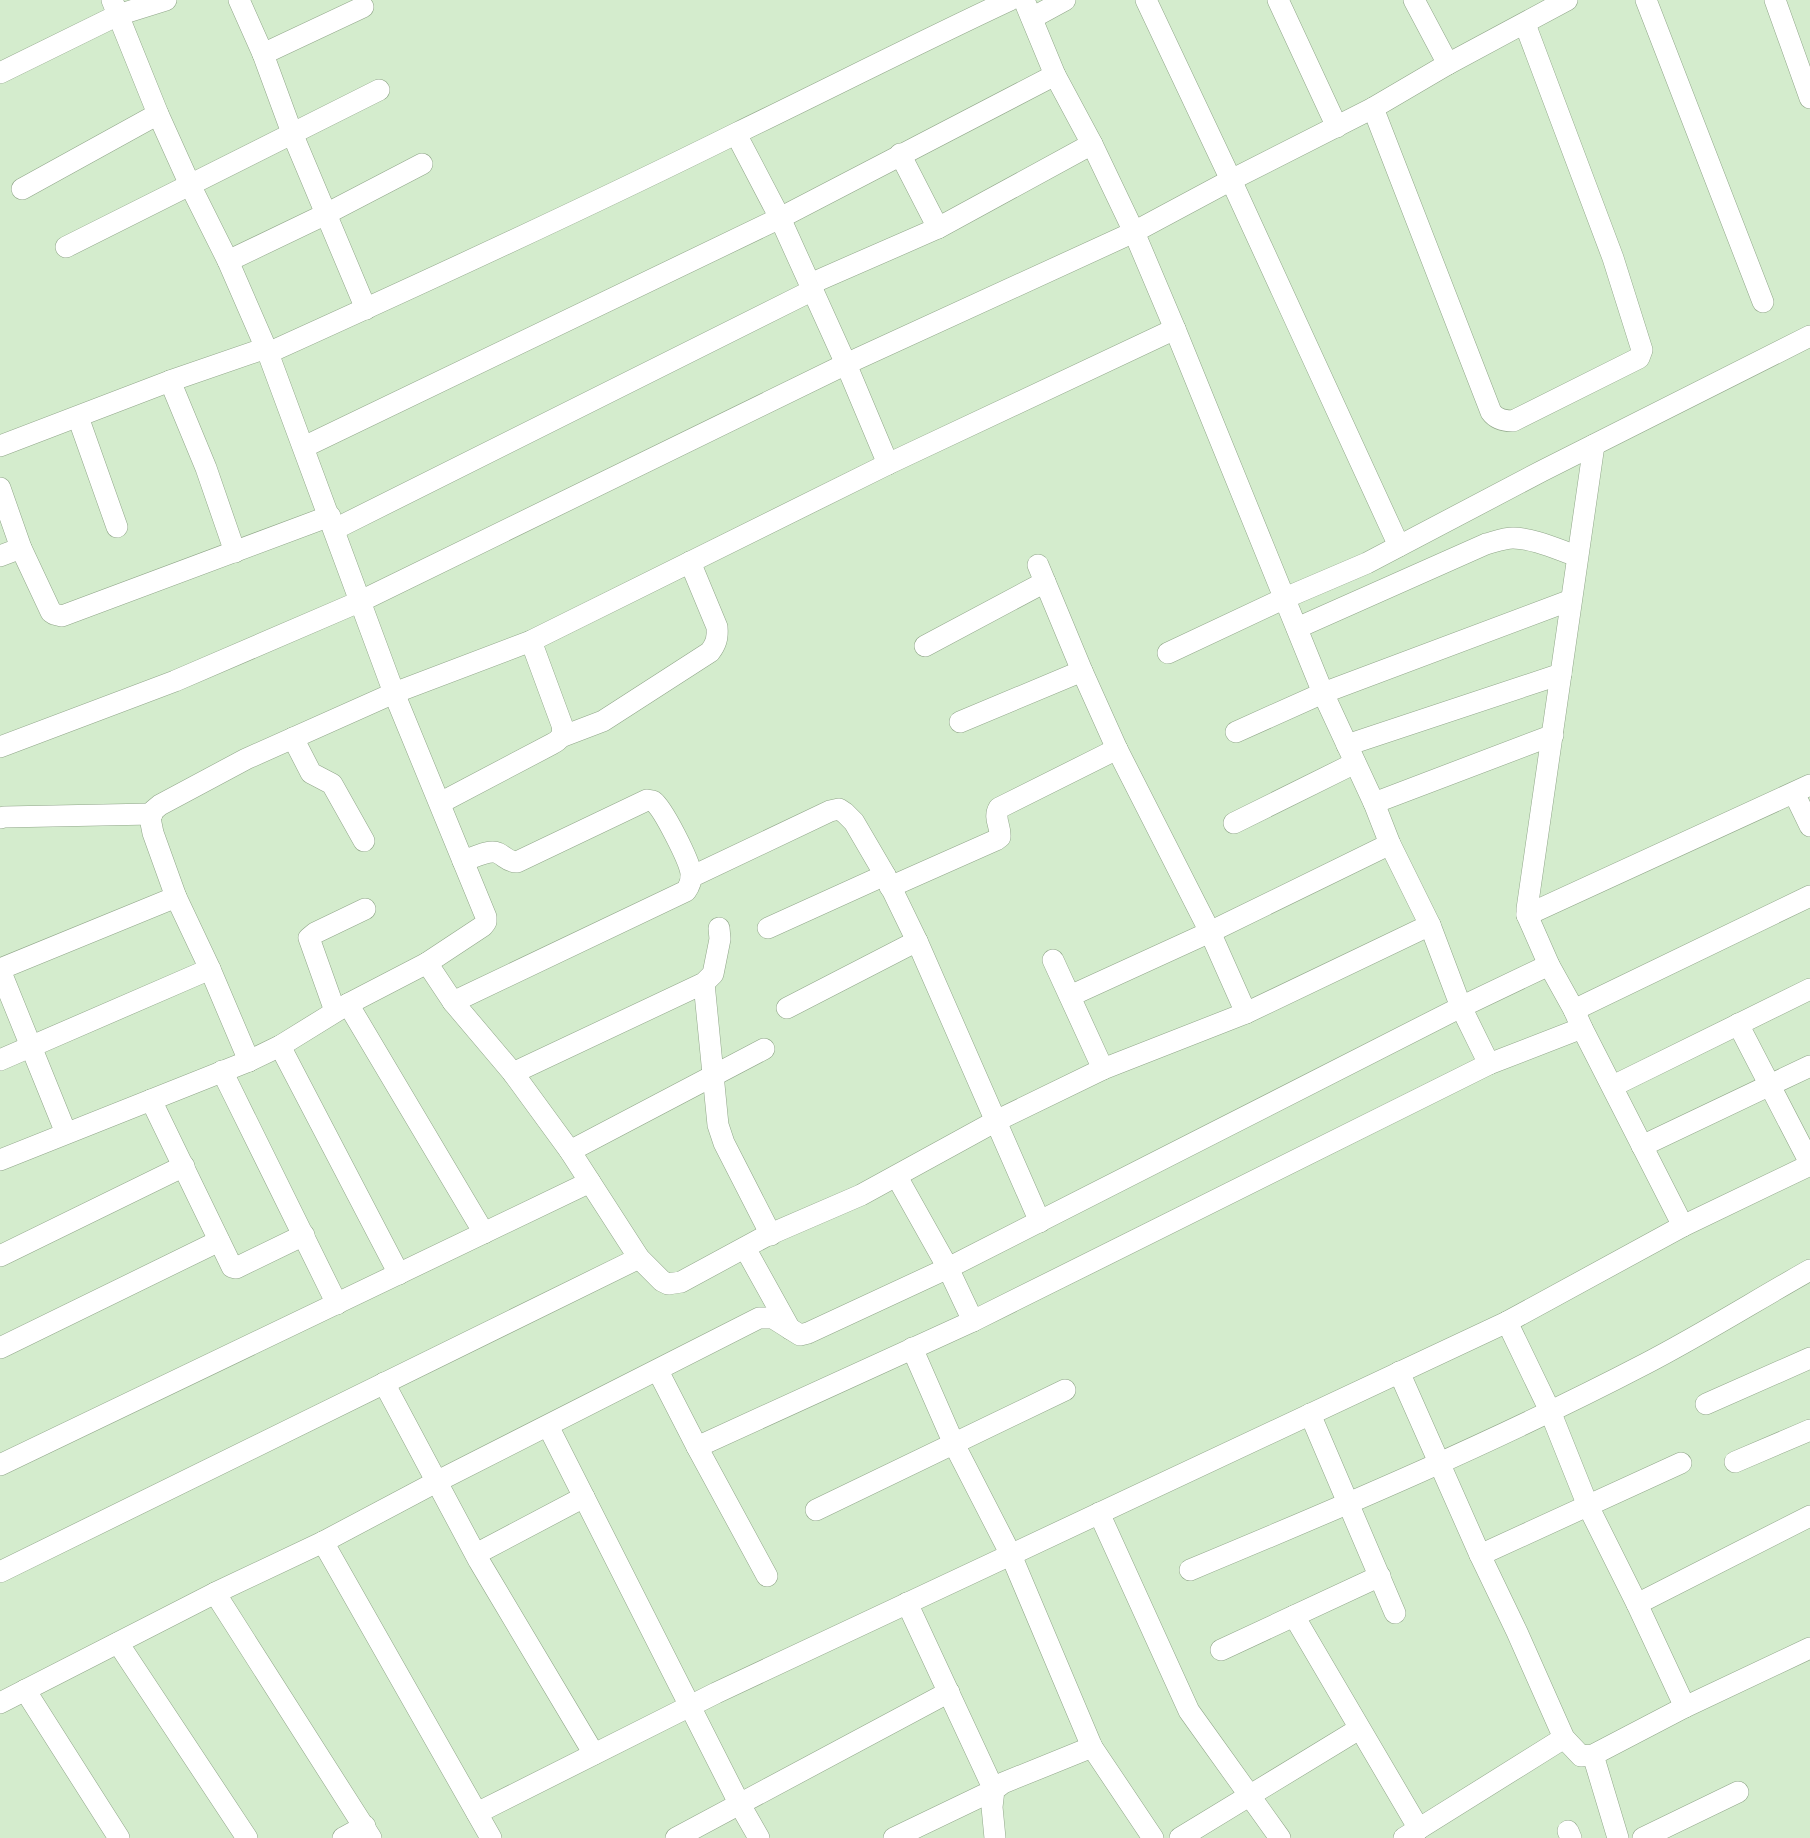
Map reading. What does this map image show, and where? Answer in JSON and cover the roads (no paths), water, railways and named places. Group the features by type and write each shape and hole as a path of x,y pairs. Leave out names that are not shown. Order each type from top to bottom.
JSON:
{"street":[{"path":"0,73 115,8 166,0"},
{"path":"239,0 366,309"},
{"path":"0,446 170,381 267,351 366,309 736,134 905,49 1010,0"},
{"path":"1065,0 1028,9 1055,75 1092,144 1134,232 1323,693 1374,803 1390,844 1430,926 1461,1007 1489,1064"},
{"path":"1146,0 1399,546"},
{"path":"1278,0 1337,127"},
{"path":"1414,0 1449,64"},
{"path":"0,747 175,681 361,601 846,364 1134,232 1373,108 1566,0"},
{"path":"1646,0 1763,302"},
{"path":"1775,0 1810,98"},
{"path":"262,54 363,7"},
{"path":"0,1160 249,1061 280,1046 342,1007 427,963 486,922 464,861 394,693 267,351 228,261 158,114 115,8"},
{"path":"1373,108 1494,416 1513,421 1640,358 1642,350 1613,258 1525,24"},
{"path":"304,447 780,218 1055,75"},
{"path":"66,247 379,90"},
{"path":"22,189 158,114"},
{"path":"736,134 780,218 888,464"},
{"path":"0,488 21,548 51,612 62,616 235,552 332,522 811,287 938,228 1092,144"},
{"path":"900,154 938,228"},
{"path":"228,261 422,164"},
{"path":"249,1061 176,897 153,832 150,818 160,805 246,759 394,693 531,641 888,464 1175,329"},
{"path":"1168,653 1285,598 1367,563 1810,336"},
{"path":"170,381 206,468 235,552"},
{"path":"78,417 117,526"},
{"path":"1594,445 1527,915 1549,965 1683,1226"},
{"path":"1297,628 1486,544 1500,540 1514,538 1531,541 1577,556"},
{"path":"0,556 21,548"},
{"path":"440,803 552,744 561,737 603,721 710,652 718,636 717,627 690,562"},
{"path":"925,646 1042,574 1117,749 1210,932 1246,1013"},
{"path":"1236,732 1323,693 1571,600"},
{"path":"531,641 562,725 561,737"},
{"path":"960,722 1082,671"},
{"path":"1234,823 1351,754 1561,674"},
{"path":"1374,803 1553,735"},
{"path":"293,738 311,773 332,784 364,841"},
{"path":"768,928 996,840 1000,837 996,817 999,808 1117,749"},
{"path":"1527,915 1802,789 1810,826"},
{"path":"453,1002 686,891 691,877 686,858 661,808 653,801 647,800 517,862 508,861 500,854 493,852 464,861"},
{"path":"691,877 830,811 839,809 845,813 854,822 888,881 1040,1222"},
{"path":"0,818 152,814"},
{"path":"1070,996 1210,932 1390,844"},
{"path":"697,1447 973,1321 1578,1019 1810,896"},
{"path":"66,1133 0,970 176,897"},
{"path":"365,909 315,933 309,939 342,1007 483,1233"},
{"path":"427,963 453,1002 513,1073 570,1151 639,1258 662,1281 675,1284 771,1234 897,1177 996,1121 1103,1069 1246,1013 1430,926"},
{"path":"513,1073 704,983 713,974 720,939 719,927"},
{"path":"787,1008 916,941"},
{"path":"1053,960 1103,1069"},
{"path":"0,1703 215,1593 323,1542 759,1318 773,1318 800,1335 808,1333 948,1268 1461,1007 1549,965"},
{"path":"0,1060 210,969"},
{"path":"704,983 718,1125 771,1234"},
{"path":"1613,1086 1810,989"},
{"path":"477,1813 690,1706 1507,1322 1683,1226 1810,1164 1738,1024"},
{"path":"280,1046 399,1274"},
{"path":"570,1151 764,1049"},
{"path":"1642,1146 1810,1066"},
{"path":"222,1071 337,1304"},
{"path":"151,1100 231,1266 234,1268 304,1235"},
{"path":"0,1256 184,1166"},
{"path":"897,1177 948,1268 973,1321"},
{"path":"0,1466 590,1182"},
{"path":"0,1348 219,1241"},
{"path":"745,1248 791,1329"},
{"path":"0,1572 639,1258"},
{"path":"1190,1570 1348,1504 1550,1411 1646,1363 1810,1270"},
{"path":"1507,1322 1550,1411 1588,1506 1637,1604 1684,1707"},
{"path":"912,1348 954,1444 1011,1555 1092,1747 1153,1838"},
{"path":"1706,1404 1810,1358"},
{"path":"658,1371 767,1576"},
{"path":"1399,1372 1564,1738 1581,1756 1593,1755 1684,1707 1810,1648"},
{"path":"384,1383 476,1554 594,1754"},
{"path":"816,1510 1065,1390"},
{"path":"1310,1414 1395,1613"},
{"path":"548,1426 759,1838"},
{"path":"1735,1462 1810,1430"},
{"path":"1480,1556 1682,1464"},
{"path":"476,1554 584,1497"},
{"path":"1099,1513 1190,1711 1280,1838"},
{"path":"1637,1604 1810,1516"},
{"path":"323,1542 491,1838"},
{"path":"1221,1650 1380,1576"},
{"path":"215,1593 368,1832 343,1838"},
{"path":"907,1603 994,1790 992,1807 995,1838"},
{"path":"1294,1616 1359,1728 1412,1833 1564,1738"},
{"path":"118,1643 248,1838"},
{"path":"25,1690 119,1838"},
{"path":"676,1838 949,1692"},
{"path":"1180,1838 1359,1728"},
{"path":"894,1838 994,1790 1003,1783 1092,1747"},
{"path":"1593,1755 1618,1838"},
{"path":"1644,1838 1738,1792"}]}
